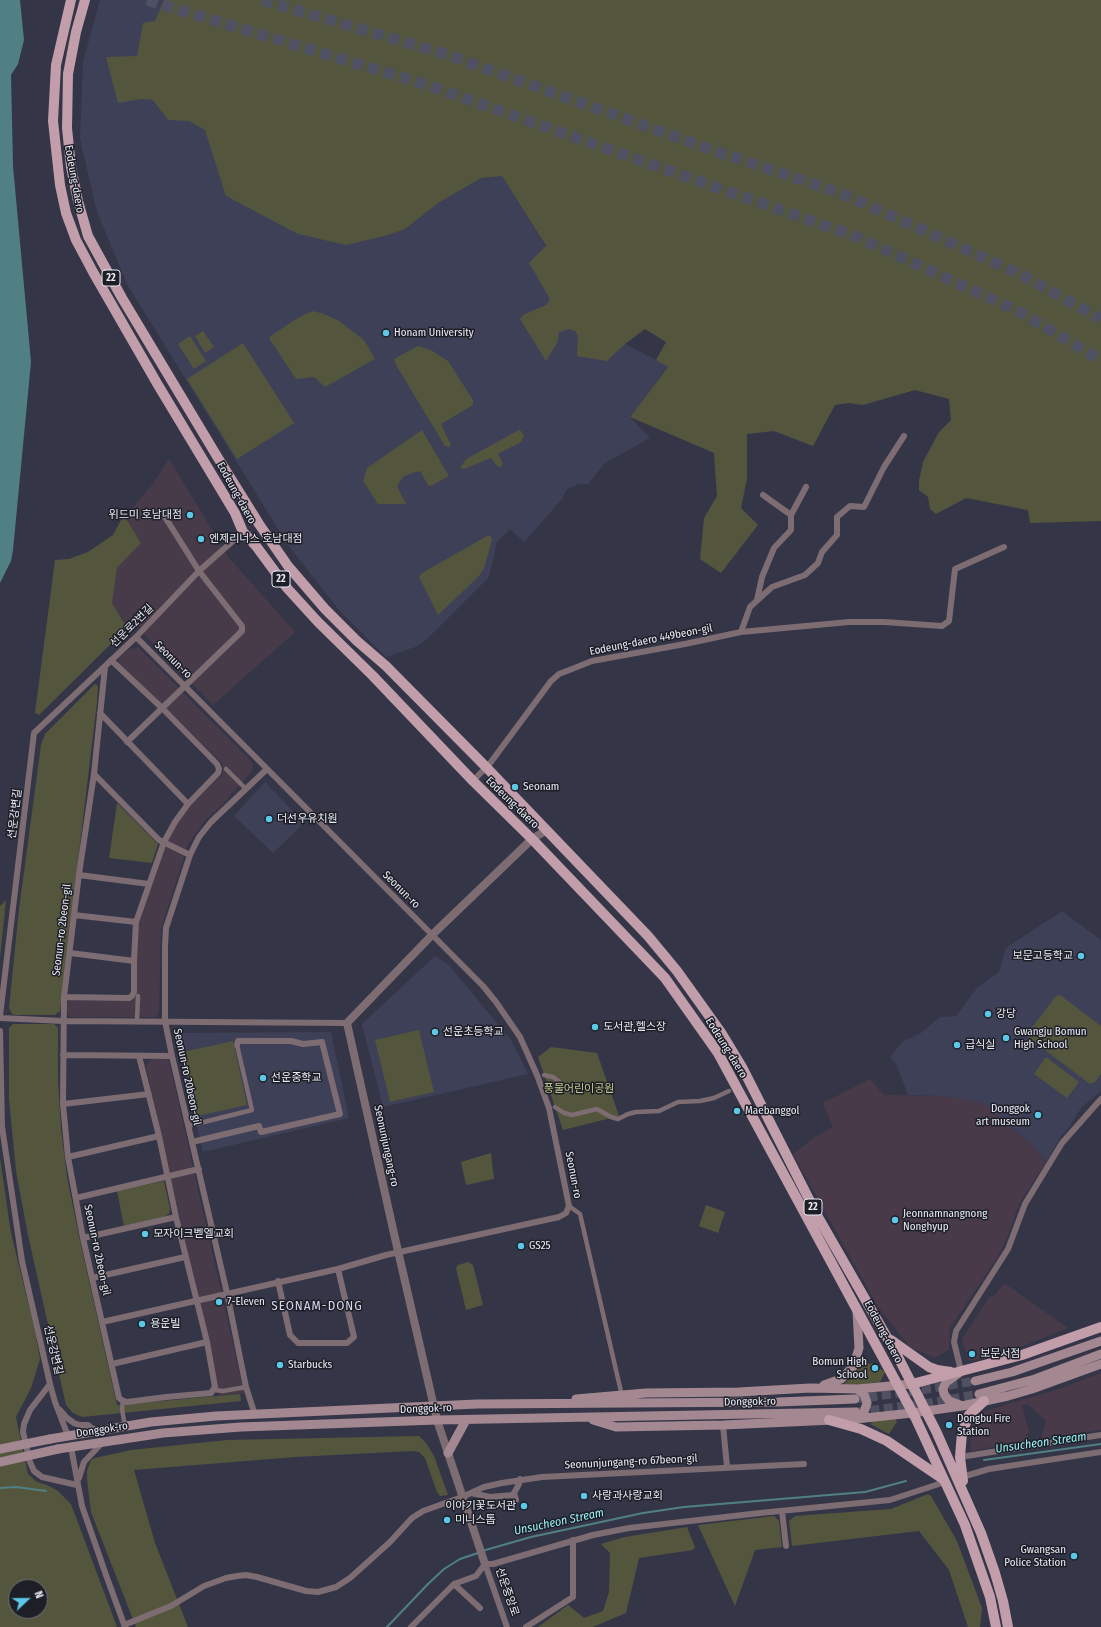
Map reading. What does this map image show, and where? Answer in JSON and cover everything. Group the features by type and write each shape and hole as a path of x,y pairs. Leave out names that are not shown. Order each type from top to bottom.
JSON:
{"main road":[{"name":"Eodeung-daero","path":"71,0 56,65 53,121 60,185 66,213 76,240 93,272 158,385 235,513 243,532 256,546 287,588 318,622 373,676 473,781 532,839 665,978 718,1053 899,1386 965,1525 990,1597 996,1627"},
{"name":"Eodeung-daero","path":"85,0 76,32 68,74 67,128 72,173 88,236 152,351 259,524 288,566 325,609 357,641 386,666 486,767 648,936 677,971 722,1034 742,1067 818,1218 885,1335 926,1411 981,1533 996,1573 1008,1627"},
{"path":"810,1388 822,1386 841,1379 853,1367 859,1348 857,1309"},
{"path":"530,1403 646,1394 739,1392 810,1388 857,1389 899,1386 912,1384 1022,1355 1101,1327"},
{"path":"885,1335 929,1367 943,1371 961,1371"},
{"path":"975,1381 1012,1372 1101,1341"},
{"path":"588,1418 616,1427 724,1425 829,1420 856,1415 912,1413 962,1406 1101,1354"},
{"path":"965,1495 960,1456 962,1433 969,1415 981,1398 1032,1389 1101,1364"},
{"path":"961,1371 946,1382 943,1389 949,1401 962,1406"},
{"path":"856,1415 864,1412 867,1403 864,1394 857,1389"},
{"name":"Donggok-ro","path":"0,1449 151,1422 216,1416 530,1403 722,1403 855,1399"},
{"name":"Donggok-ro","path":"0,1462 58,1449 163,1433 241,1427 437,1420 856,1415"},
{"path":"448,1454 466,1420"},
{"path":"829,1420 861,1429 887,1441 944,1481"}],"street":[{"path":"741,632 750,607 772,587 805,575 818,563 822,552 837,535 837,517 850,506 864,507 884,466 904,436"},
{"path":"757,601 762,577 774,548 791,530 791,515 806,487"},
{"path":"763,495 791,515"},
{"path":"127,742 242,631 241,624 199,571 165,517"},
{"name":"선운로2번길","path":"34,733 136,637 199,571 243,532"},
{"name":"Eodeung-daero 449beon-gil","path":"473,781 486,767 551,681 559,674 592,661 741,632 849,622 884,622 942,626 949,620 955,569 1004,547"},
{"name":"Seonun-ro","path":"136,637 483,986 520,1037 538,1075 549,1108 569,1206"},
{"path":"64,997 129,998 134,992 136,922 164,842 175,822 188,804 218,773 219,769 216,764 162,708 111,660"},
{"name":"Seonun-ro 2beon-gil","path":"105,667 94,774 79,875 64,997 63,1104 68,1157 83,1238 119,1398 123,1401"},
{"path":"100,713 188,804"},
{"name":"선운강변길","path":"0,1017 34,733"},
{"path":"226,769 246,788"},
{"name":"Seonun-ro 20beon-gil","path":"255,1415 246,1387 227,1293 165,1022 166,928 190,855 198,837 246,788 267,769"},
{"path":"94,774 159,840 190,855"},
{"path":"0,1017 63,1021 347,1023 432,935 532,839 547,830"},
{"path":"79,875 149,884"},
{"path":"74,915 136,922"},
{"path":"70,953 134,961"},
{"path":"137,1021 138,996"},
{"name":"Seonunjungang-ro","path":"347,1023 437,1420 478,1542"},
{"name":"선운강변길","path":"0,1031 2,1127 22,1260 50,1384 30,1410 24,1424 23,1432 30,1462 34,1471 42,1478 77,1485"},
{"path":"188,1126 252,1110 237,1045 238,1041 291,1041 303,1044 322,1042 340,1114 261,1132 259,1126 192,1142"},
{"path":"63,1055 172,1056"},
{"path":"139,1056 159,1136 185,1257 207,1342 215,1387 214,1390"},
{"path":"544,1075 553,1077 562,1084"},
{"path":"555,1107 564,1113 572,1115 597,1109 610,1117 618,1119 636,1112 659,1111 678,1102 700,1101 714,1098 729,1091"},
{"path":"63,1104 149,1094"},
{"path":"961,1371 954,1342 956,1331 1008,1249 1025,1204 1062,1143 1101,1099"},
{"path":"68,1157 159,1136"},
{"path":"76,1198 199,1169"},
{"path":"102,1322 278,1281 338,1269 398,1252 559,1217 566,1213 569,1206 580,1214 622,1396"},
{"path":"83,1238 176,1217"},
{"path":"92,1278 185,1257"},
{"path":"278,1281 290,1335 298,1343 347,1344 354,1337 338,1269"},
{"path":"112,1364 207,1342"},
{"path":"50,1384 68,1436"},
{"path":"125,1426 122,1409 123,1401 128,1402 166,1396 212,1393 214,1390 223,1391 246,1387"},
{"path":"55,1402 67,1418 79,1425 88,1425 93,1429 112,1429"},
{"path":"724,1425 727,1467"},
{"path":"960,1456 1101,1435"},
{"path":"77,1485 84,1462 95,1449 104,1442"},
{"path":"71,1447 82,1506 125,1626"},
{"path":"962,1477 989,1468 1101,1452"},
{"name":"Seonunjungang-ro 67beon-gil","path":"125,1626 171,1606 204,1586 226,1578 246,1575 257,1576 306,1591 318,1592 336,1587 350,1578 390,1542 412,1518 423,1511 462,1497 484,1487 520,1479 804,1464"},
{"path":"471,1493 490,1497 514,1498 520,1479"},
{"path":"411,1627 454,1584 476,1576 485,1563 493,1564 593,1534 628,1528 890,1500 944,1481"},
{"path":"782,1511 786,1546"},
{"path":"526,1627 573,1597 573,1540"},
{"name":"선운중앙로","path":"478,1542 507,1627"},
{"path":"454,1584 480,1608"}],"shaded area":[{"path":"0,0 20,0 24,40 18,64 11,75 13,166 31,362 13,550 11,561 0,583"},
{"name":"Honam University","path":"100,0 204,0 502,176 578,299 625,344 668,366 630,417 650,438 605,463 588,484 579,484 566,490 563,498 524,542 510,529 497,542 489,577 427,639 415,647 386,657 339,610 288,545 127,284 97,212 80,139 83,62"},
{"path":"169,459 229,558 295,632 213,705 146,636 137,623 129,629 127,628 112,603 117,568 141,543 125,517 153,484"},
{"path":"138,647 252,762 253,767 252,771 222,805 205,820 188,844 161,929 158,1015 154,1017 70,1017 67,1013 67,1003 71,1000 135,998 138,925 161,856 178,820 221,776 223,771 222,763 119,663 119,658 128,650"},
{"name":"더선우유치원","path":"265,782 304,823 273,853 234,816"},
{"name":"Gwangju Bomun High School","path":"1062,911 1101,940 1101,1091 1081,1108 1067,1130 1061,1136 1046,1162 1036,1149 983,1103 942,1096 908,1095 897,1066 890,1057 902,1042 921,1033 940,1017 956,1016 977,988 999,972 1006,948"},
{"name":"선운초등학교","path":"435,956 448,964 511,1040 528,1074 383,1107 362,1024"},
{"name":"선운중학교","path":"331,1032 349,1118 203,1152 176,1037 182,1033"},
{"path":"163,1057 169,1061 244,1393 220,1396 146,1067 150,1060"},
{"path":"870,1079 884,1095 942,1096 983,1103 1036,1149 1046,1162 1019,1204 1007,1238 997,1258 950,1328 949,1349 935,1358 910,1347 878,1307 793,1154 815,1137 833,1127 823,1103"},
{"path":"1004,1283 1068,1328 1023,1346 971,1361 968,1359 962,1339 990,1296 993,1297"},
{"path":"1101,1373 1101,1430 1041,1439 1046,1421 1028,1404 1022,1405 1029,1432 1026,1435 1027,1441 970,1451 973,1425 985,1411 1062,1388"}],"green space":[{"path":"164,0 1101,0 1101,521 1030,523 1028,510 966,498 936,514 930,509 928,497 919,490 919,481 923,462 939,432 951,420 949,399 915,390 863,405 848,403 835,405 813,446 774,431 747,434 747,478 741,508 758,525 721,573 700,559 704,518 717,496 714,453 630,417 668,367 656,360 666,342 645,329 625,344 607,361 577,356 578,336 575,331 569,329 559,332 558,341 546,361 520,319 525,314 546,305 550,299 529,263 546,246 502,176 481,178 438,203 405,229 388,235 346,245 298,234 226,196 205,130 189,121 168,120 153,100 141,99 118,103 106,57 137,56 143,23 155,21"},
{"path":"312,311 338,320 364,340 375,359 325,387 314,377 296,379 269,338 298,318"},
{"path":"203,331 214,347 205,353 195,336"},
{"path":"190,336 206,361 194,369 178,344"},
{"path":"243,343 294,423 237,459 187,379"},
{"path":"418,346 431,350 448,361 473,400 473,405 441,424 451,445 449,447 445,446 396,365 394,359"},
{"path":"422,430 449,476 431,486 428,485 420,471 412,473 403,477 397,486 406,504 378,504 363,481 367,468"},
{"path":"519,430 524,436 521,442 498,454 503,464 500,467 498,467 491,458 464,469 460,468 466,459"},
{"path":"125,517 141,543 117,568 112,603 127,628 39,715 35,713 55,560 69,559 88,552 113,535 121,520"},
{"path":"487,536 490,536 492,540 484,568 480,575 438,615 419,577 422,573"},
{"path":"95,684 98,686 97,702 60,1011 55,1015 15,1015 12,1014 9,1008 19,909 41,745 45,734"},
{"path":"117,803 158,844 152,863 109,858"},
{"path":"6,900 0,958 0,906"},
{"path":"1060,995 1101,1026 1101,1074 1095,1082 1090,1084 1029,1038 1027,1034 1056,996"},
{"path":"13,1024 54,1024 58,1028 58,1082 61,1129 67,1177 117,1405 240,1394 241,1401 82,1417 73,1413 66,1405 28,1235 16,1171 9,1099 9,1028"},
{"path":"419,1030 434,1092 390,1102 375,1040"},
{"path":"233,1041 247,1105 197,1116 183,1052"},
{"name":"풍물어린이공원","path":"551,1047 597,1053 619,1116 563,1130 538,1057"},
{"path":"1046,1057 1079,1082 1067,1098 1034,1074"},
{"path":"491,1153 494,1179 466,1185 461,1162"},
{"path":"0,1158 11,1233 34,1327 40,1359 31,1388 16,1417 28,1474 37,1482 58,1491 71,1504 117,1627 0,1627"},
{"path":"164,1181 170,1209 169,1214 164,1217 124,1226 117,1191"},
{"path":"706,1205 725,1212 718,1233 699,1226"},
{"path":"468,1262 473,1265 483,1305 466,1310 456,1268 458,1265"},
{"path":"865,1363 874,1364 885,1372 880,1382 841,1387"},
{"path":"894,1416 897,1422 889,1434 870,1424 878,1419"},
{"path":"419,1436 426,1443 434,1456 448,1495 440,1496 437,1492 425,1458 419,1452 412,1451 295,1457 134,1470 155,1543 188,1627 136,1627 91,1512 87,1471 91,1460 131,1450 227,1440"},
{"path":"928,1494 931,1496 957,1541 982,1608 980,1627 968,1627 949,1570 919,1531 792,1546 789,1521 795,1516 891,1509"},
{"path":"774,1516 779,1521 782,1547 755,1550 735,1606 698,1525"},
{"path":"687,1527 695,1547 693,1550 639,1558 626,1613 593,1627 538,1627 568,1605 584,1618 603,1611 609,1592 610,1553 601,1544 625,1537"}],"waterway":[{"name":"Unsucheon Stream","path":"984,1460 1101,1444"},
{"name":"Unsucheon Stream","path":"482,1551 531,1537 643,1513 684,1507 865,1492 906,1481"},
{"path":"0,1488 16,1487 46,1491"},
{"name":"Unsucheon Stream","path":"387,1627 444,1569 460,1559 478,1553"}],"tunnel":[{"path":"147,0 427,85 857,237 1018,311 1101,360"},
{"path":"262,0 445,54 718,152 843,194 1022,275 1101,319"},
{"path":"855,1399 975,1381"},
{"path":"857,1412 930,1403 979,1394"}],"place":[{"name":"Honam University","path":"386,333"},
{"name":"위드미 호남대점","path":"190,515"},
{"name":"엔제리너스 호남대점","path":"201,539"},
{"name":"Seonam","path":"515,787"},
{"name":"더선우유치원","path":"269,819"},
{"name":"보문고등학교","path":"1081,956"},
{"name":"강당","path":"988,1014"},
{"name":"도서관,헬스장","path":"595,1027"},
{"name":"선운초등학교","path":"435,1032"},
{"name":"Gwangju Bomun High School","path":"1006,1038"},
{"name":"급식실","path":"957,1045"},
{"name":"선운중학교","path":"263,1078"},
{"name":"Maebanggol","path":"737,1111"},
{"name":"Donggok art museum","path":"1038,1115"},
{"name":"Jeonnamnangnong Nonghyup","path":"895,1220"},
{"name":"모자이크벧엘교회","path":"145,1234"},
{"name":"GS25","path":"521,1246"},
{"name":"7-Eleven","path":"219,1302"},
{"name":"용운빌","path":"142,1324"},
{"name":"보문서점","path":"972,1354"},
{"name":"Starbucks","path":"280,1365"},
{"name":"Bomun High School","path":"875,1368"},
{"name":"Dongbu Fire Station","path":"949,1425"},
{"name":"사랑과사랑교회","path":"584,1496"},
{"name":"이야기꽃도서관","path":"524,1506"},
{"name":"미니스톱","path":"447,1520"},
{"name":"Gwangsan Police Station","path":"1074,1556"}],"district":[{"name":"SEONAM-DONG","path":"317,1306"}]}
